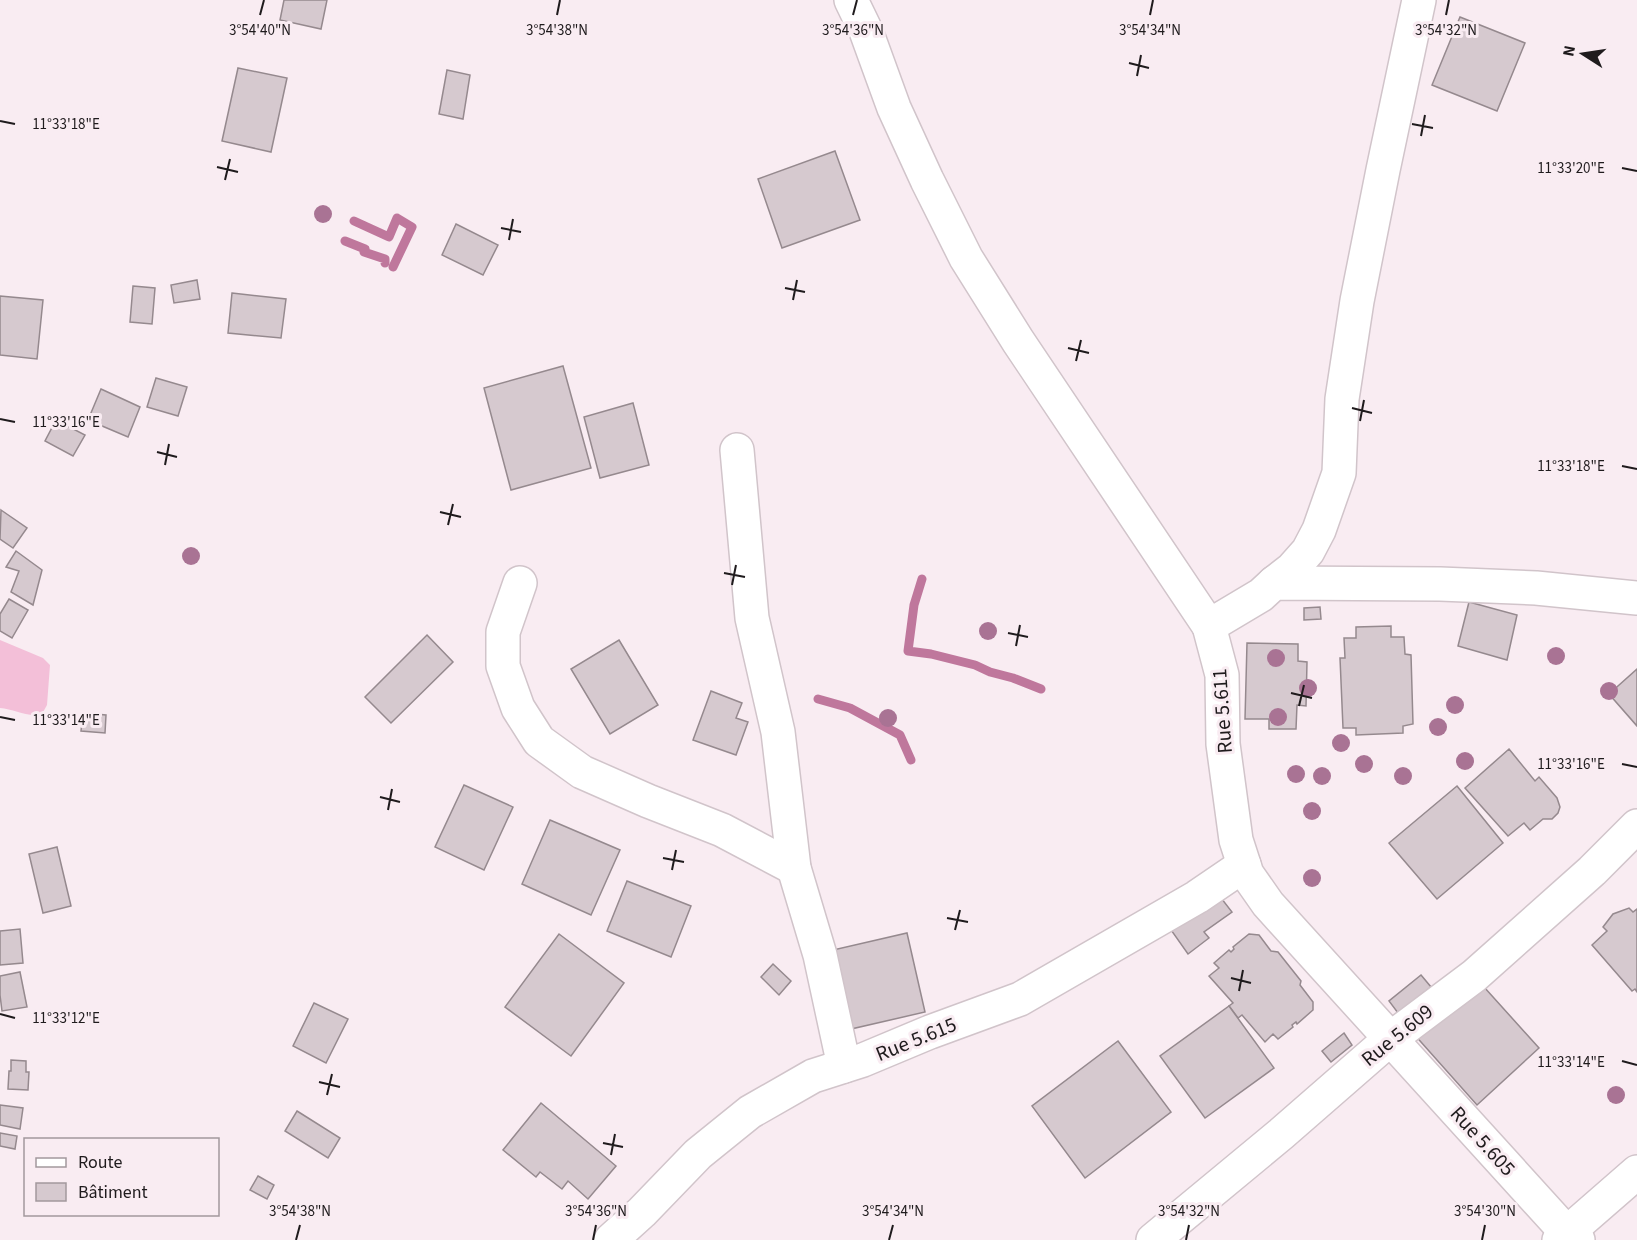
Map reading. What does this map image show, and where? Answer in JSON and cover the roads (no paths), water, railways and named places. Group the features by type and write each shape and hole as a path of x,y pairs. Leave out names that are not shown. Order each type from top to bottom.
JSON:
{"street":[{"name":"Rue 5.611","path":"851,0 867,31 894,108 966,258 1018,341 1209,626 1222,675 1223,744 1236,840 1247,874 1268,904 1390,1039"},
{"path":"1209,626 1260,595 1292,569 1308,551 1319,530 1339,473 1342,399 1357,301 1419,0"},
{"path":"737,450 752,618 778,732 794,868 820,955 844,1066"},
{"path":"520,583 503,632 503,666 518,708 539,741 582,772 722,830 794,868"},
{"path":"1274,583 1472,585 1536,588 1637,598"},
{"name":"Rue 5.609","path":"1153,1240 1281,1134 1390,1039 1474,976 1592,871 1637,826"},
{"name":"Rue 5.615","path":"611,1240 642,1212 698,1154 750,1112 813,1076 1020,999 1197,897 1244,865"},
{"name":"Rue 5.605","path":"1390,1039 1568,1238"},
{"path":"1568,1238 1637,1172"}],"waterway":[{"path":"354,221 389,237 397,218 412,227 393,267"},
{"path":"345,241 365,249 364,252 385,259 385,263"},
{"path":"922,579 914,605 908,651 975,665 1041,689"},
{"path":"818,699 850,708 900,735 911,760"}]}
